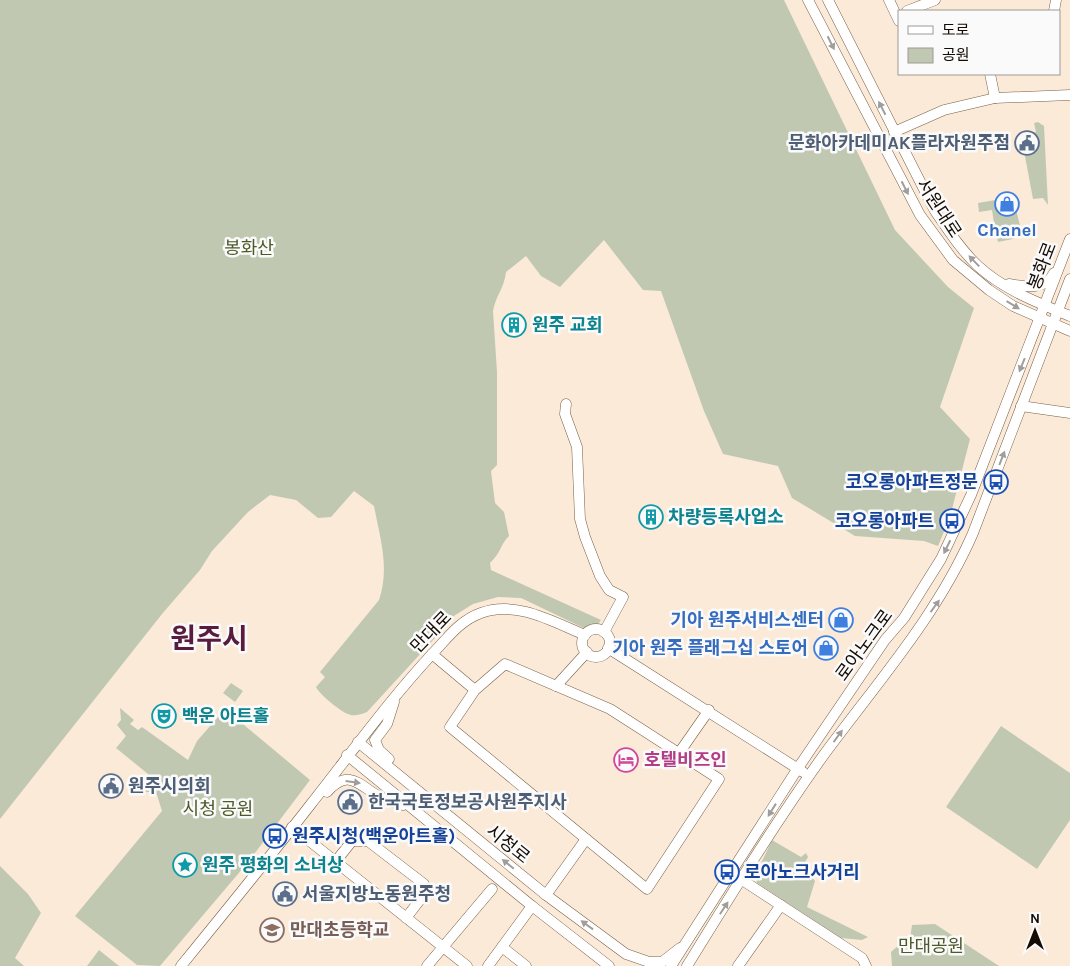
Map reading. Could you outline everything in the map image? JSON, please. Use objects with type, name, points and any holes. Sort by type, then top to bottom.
[{"type":"street","name":"서원대로","points":[[808,0],[920,216],[953,260],[1005,300],[1052,324]]},
{"type":"street","name":"서원대로","points":[[828,0],[934,211],[956,242],[978,266],[1001,283],[1057,311]]},
{"type":"street","points":[[889,0],[898,17]]},
{"type":"street","points":[[910,10],[935,0]]},
{"type":"street","points":[[990,75],[995,98]]},
{"type":"street","points":[[894,132],[944,110],[995,98],[1070,95]]},
{"type":"street","name":"봉화로","points":[[1039,319],[1070,239]]},
{"type":"street","points":[[1001,283],[1030,287],[1046,283],[1052,278],[1062,259]]},
{"type":"street","name":"봉화로","points":[[1052,324],[1070,279]]},
{"type":"street","points":[[1057,311],[1070,316]]},
{"type":"street","name":"로아노크로","points":[[671,966],[798,768],[885,640],[924,587],[941,559],[971,495],[1039,319]]},
{"type":"street","name":"로아노크로","points":[[687,966],[810,776],[940,599],[957,569],[986,499],[1052,324]]},
{"type":"street","points":[[1052,324],[1070,331]]},
{"type":"street","points":[[566,404],[565,414],[577,447],[580,520],[585,537],[600,576],[609,590],[623,597],[604,632]]},
{"type":"street","points":[[1021,406],[1070,412]]},
{"type":"street","points":[[971,495],[986,499]]},
{"type":"street","name":"만대로","points":[[347,755],[395,696],[466,619],[498,608],[511,608],[538,615],[585,636]]},
{"type":"street","points":[[594,629],[604,632],[609,637],[608,648],[605,653],[597,656],[587,652],[582,642],[585,636],[594,629]]},
{"type":"street","points":[[608,648],[709,710],[810,776]]},
{"type":"street","points":[[556,686],[587,652]]},
{"type":"street","points":[[432,654],[475,690]]},
{"type":"street","points":[[506,664],[556,686],[610,710],[719,779],[647,889],[450,727],[475,690],[506,664]]},
{"type":"street","points":[[395,696],[387,724],[377,736],[376,744],[417,790]]},
{"type":"street","points":[[679,753],[709,710]]},
{"type":"street","name":"시청로","points":[[358,742],[546,895],[626,954]]},
{"type":"street","points":[[181,966],[312,803],[347,755]]},
{"type":"street","name":"시청로","points":[[347,755],[532,906],[609,966]]},
{"type":"street","points":[[312,803],[335,784],[349,780],[358,781],[383,799],[409,806]]},
{"type":"street","points":[[292,827],[467,966]]},
{"type":"street","points":[[546,895],[586,839]]},
{"type":"street","points":[[336,861],[352,841],[368,841],[424,884],[426,892],[406,918]]},
{"type":"street","points":[[742,880],[862,958],[866,966]]},
{"type":"street","points":[[427,966],[492,889]]},
{"type":"street","points":[[738,966],[781,905]]},
{"type":"street","points":[[488,966],[532,906]]},
{"type":"street","points":[[626,954],[649,962],[662,962],[688,942]]},
{"type":"street","points":[[502,947],[526,966]]},
{"type":"street","points":[[692,966],[698,949]]},
{"type":"street","points":[[626,954],[641,966]]},
{"type":"green space","name":"봉화산","points":[[0,0],[784,0],[895,230],[948,287],[974,308],[940,407],[970,439],[950,517],[938,546],[924,541],[855,536],[792,498],[778,466],[723,454],[704,411],[661,291],[643,290],[604,240],[560,287],[541,276],[526,256],[506,272],[504,283],[493,311],[497,372],[497,465],[491,471],[495,503],[504,512],[509,536],[490,563],[491,570],[601,620],[595,629],[590,631],[521,598],[498,597],[473,604],[449,619],[434,639],[367,712],[355,715],[347,714],[332,703],[316,687],[325,677],[320,672],[379,600],[384,576],[384,565],[374,506],[354,491],[331,517],[318,518],[296,500],[270,495],[248,512],[212,551],[200,570],[162,614],[0,819]]},
{"type":"green space","points":[[1038,122],[1044,126],[1048,205],[1043,198],[1033,199],[1021,135],[1036,132],[1034,123]]},
{"type":"green space","points":[[1013,197],[1022,234],[1013,239],[998,242],[996,233],[989,234],[988,231],[995,229],[992,210],[979,212],[978,203]]},
{"type":"green space","points":[[231,683],[243,691],[235,702],[223,693]]},
{"type":"green space","name":"시청 공원","points":[[120,708],[134,720],[130,724],[138,730],[142,727],[188,760],[197,741],[225,709],[310,780],[249,861],[160,966],[137,965],[75,916],[162,811],[157,795],[151,792],[142,792],[141,789],[148,780],[148,774],[116,748],[126,736],[117,725],[121,720]]},
{"type":"green space","points":[[1001,726],[1070,773],[1070,820],[1037,869],[946,807]]},
{"type":"green space","points":[[772,840],[801,857],[806,853],[808,857],[803,866],[815,881],[807,907],[868,937],[862,940],[841,938],[757,883],[756,874]]},
{"type":"green space","points":[[0,866],[28,894],[41,913],[15,958],[24,966],[0,966]]},
{"type":"green space","name":"만대공원","points":[[935,924],[999,966],[892,966],[891,952],[900,944],[909,946],[912,925]]},
{"type":"green space","points":[[99,950],[119,966],[87,966]]},
{"type":"place","name":"문화아카데미AK플라자원주점","points":[[1027,143]]},
{"type":"place","name":"Chanel","points":[[1007,204]]},
{"type":"place","name":"원주 교회","points":[[514,325]]},
{"type":"place","name":"코오롱아파트정문","points":[[996,482]]},
{"type":"place","name":"차량등록사업소","points":[[651,517]]},
{"type":"place","name":"코오롱아파트","points":[[952,521]]},
{"type":"place","name":"기아 원주서비스센터","points":[[841,620]]},
{"type":"place","name":"기아 원주 플래그십 스토어","points":[[826,648]]},
{"type":"place","name":"백운 아트홀","points":[[164,716]]},
{"type":"place","name":"호텔비즈인","points":[[626,760]]},
{"type":"place","name":"원주시의회","points":[[111,786]]},
{"type":"place","name":"한국국토정보공사원주지사","points":[[350,802]]},
{"type":"place","name":"원주시청(백운아트홀)","points":[[275,836]]},
{"type":"place","name":"원주 평화의 소녀상","points":[[185,865]]},
{"type":"place","name":"로아노크사거리","points":[[727,872]]},
{"type":"place","name":"서울지방노동원주청","points":[[285,894]]},
{"type":"place","name":"만대초등학교","points":[[272,930]]},
{"type":"district","name":"원주시","points":[[209,638]]}]
